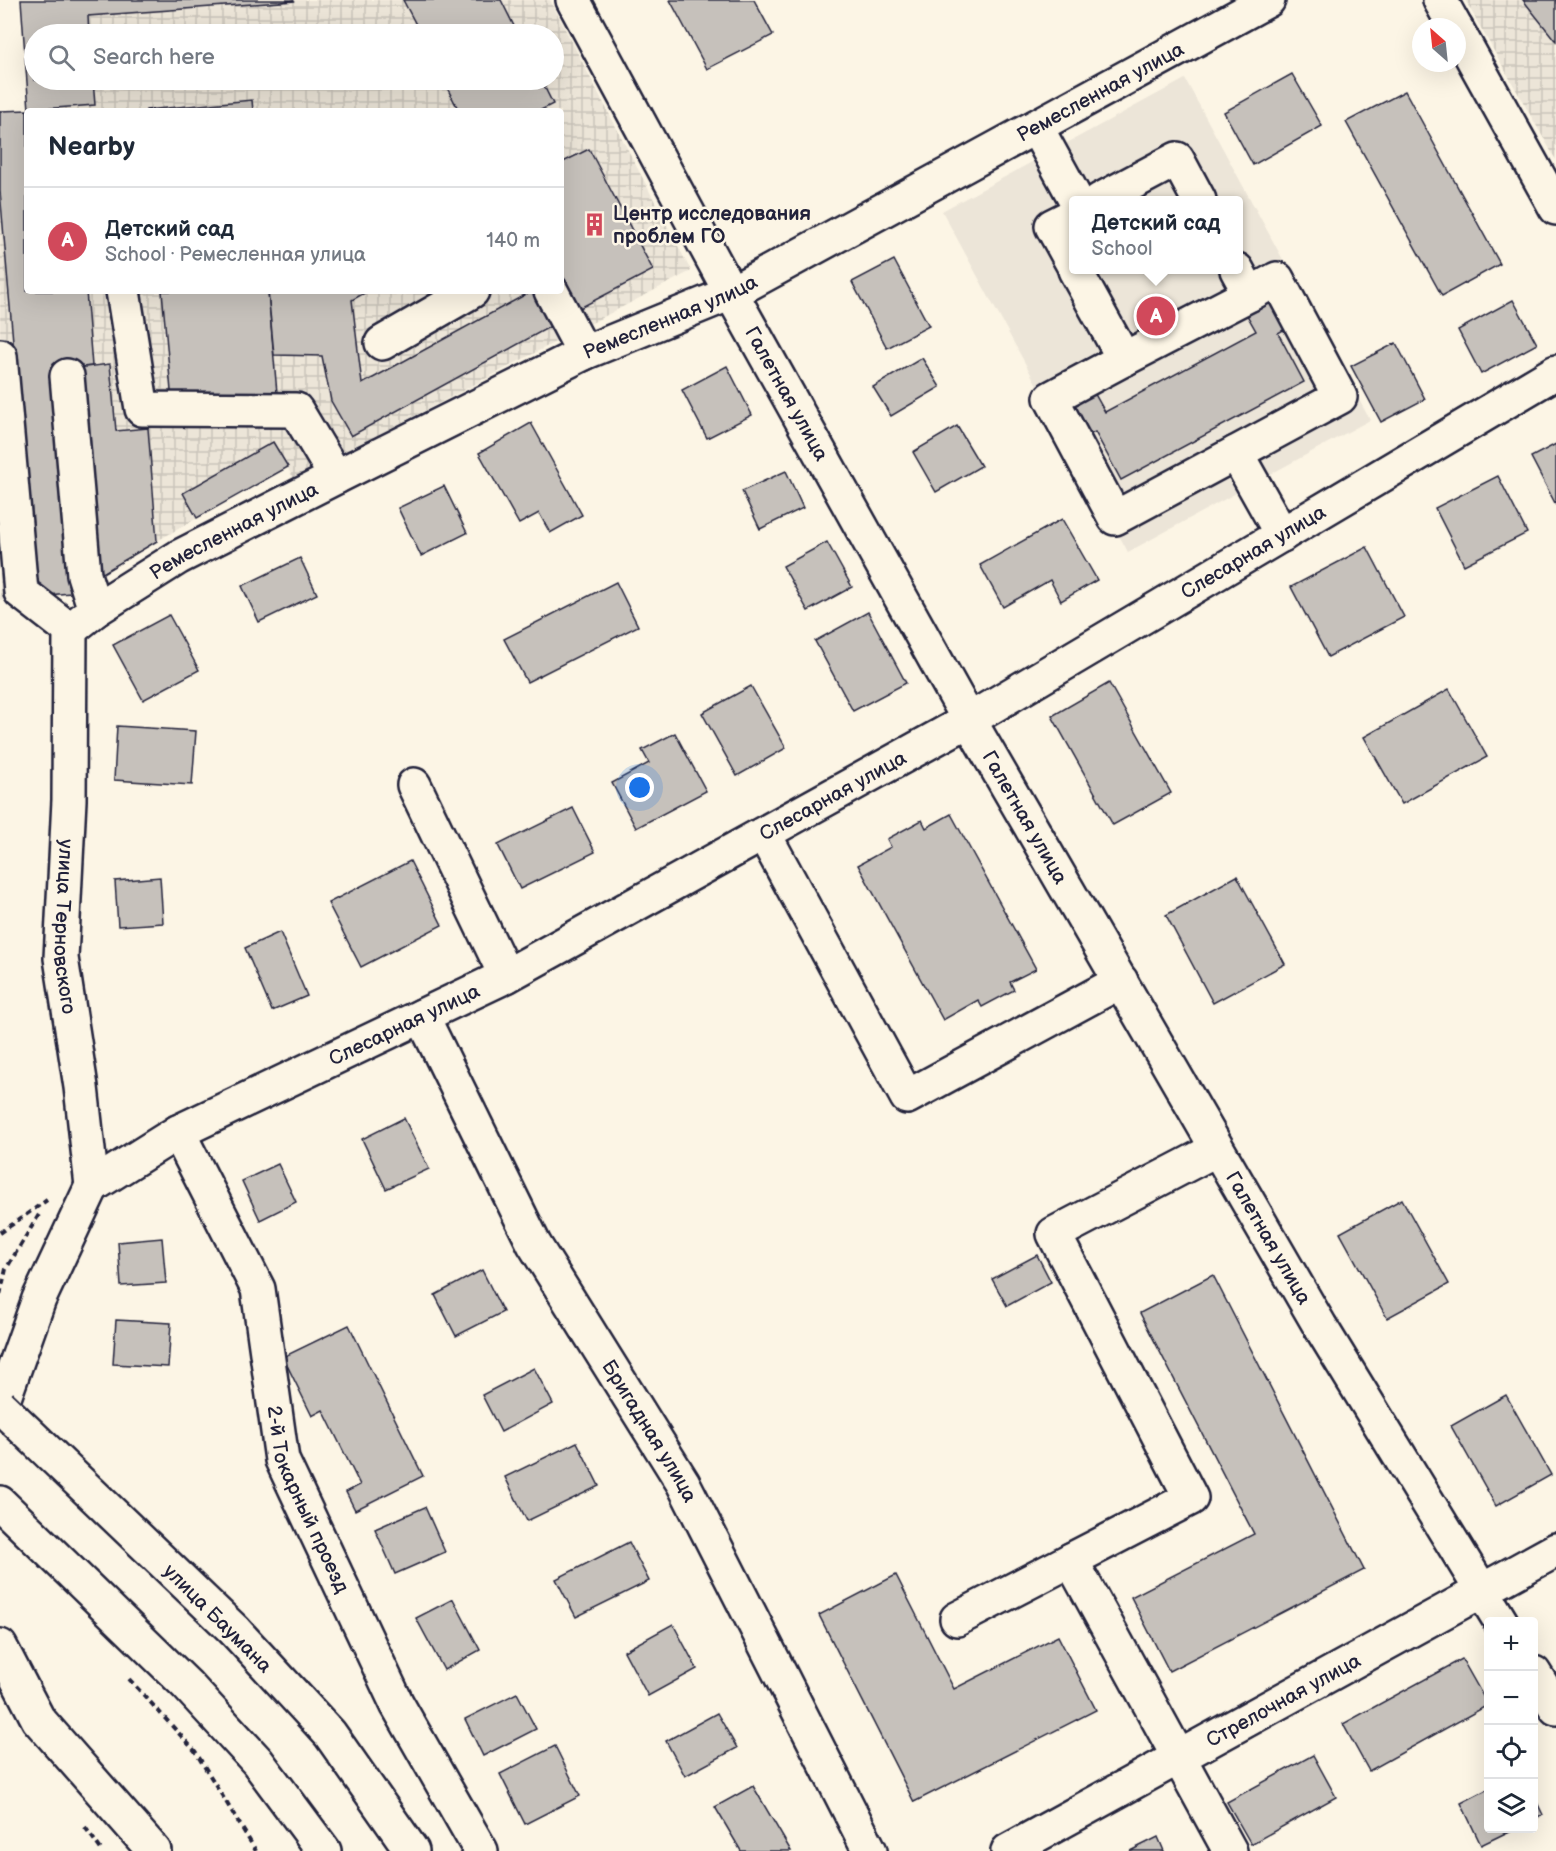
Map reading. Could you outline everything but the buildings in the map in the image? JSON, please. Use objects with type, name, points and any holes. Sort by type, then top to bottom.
[{"type":"street","name":"Галетная улица","points":[[573,0],[731,293],[969,720],[1320,1326],[1498,1617]]},
{"type":"street","name":"Ремесленная улица","points":[[82,620],[179,557],[585,353],[731,293],[1268,0]]},
{"type":"street","points":[[1448,12],[1556,208]]},
{"type":"street","points":[[1036,127],[1073,196]]},
{"type":"street","points":[[1109,196],[1177,159],[1196,196]]},
{"type":"street","points":[[1069,218],[1052,226],[1069,258]]},
{"type":"street","points":[[1077,274],[1124,359]]},
{"type":"street","points":[[1276,279],[1340,397],[1115,518],[1051,398],[1124,359],[1243,282],[1276,279]]},
{"type":"street","points":[[123,294],[142,409],[296,410],[336,477]]},
{"type":"street","points":[[382,343],[467,294]]},
{"type":"street","points":[[553,294],[585,353]]},
{"type":"street","points":[[0,356],[21,592],[82,620]]},
{"type":"street","name":"Слесарная улица","points":[[92,1186],[178,1132],[506,976],[764,834],[969,720],[1556,372]]},
{"type":"street","name":"улица Терновского","points":[[67,376],[84,575],[61,958],[81,1086],[92,1186]]},
{"type":"street","points":[[1236,453],[1282,535]]},
{"type":"street","points":[[414,785],[506,976]]},
{"type":"street","points":[[764,834],[907,1097],[1121,981]]},
{"type":"street","name":"Бригадная улица","points":[[422,1016],[534,1244],[683,1483],[870,1851]]},
{"type":"street","name":"2-й Токарный проезд","points":[[178,1132],[258,1289],[282,1460],[397,1704],[481,1851]]},
{"type":"street","points":[[957,1619],[1191,1498],[1054,1234],[1217,1149]]},
{"type":"street","points":[[0,1408],[39,1299],[92,1186]]},
{"type":"street","name":"улица Баумана","points":[[0,1408],[234,1630],[330,1734],[412,1851]]},
{"type":"street","points":[[0,1503],[187,1685],[257,1761],[324,1851]]},
{"type":"street","name":"Стрелочная улица","points":[[1008,1851],[1556,1550]]},
{"type":"street","points":[[1071,1560],[1230,1851]]},
{"type":"street","points":[[0,1646],[38,1719],[154,1851]]},
{"type":"street","points":[[1538,1681],[1556,1708]]},
{"type":"path","points":[[0,1233],[48,1200]]},
{"type":"path","points":[[125,1674],[195,1751],[256,1851]]},
{"type":"path","points":[[83,1824],[102,1851]]},
{"type":"shaded area","points":[[21,0],[550,0],[562,24],[24,24],[24,41]]},
{"type":"shaded area","points":[[1465,0],[1556,0],[1556,160]]},
{"type":"shaded area","points":[[564,27],[691,271],[294,479],[287,467],[71,593],[0,600],[0,111],[24,109],[24,294],[564,294],[564,108],[29,108],[28,90],[564,90]]},
{"type":"shaded area","points":[[1185,79],[1370,420],[1128,552],[942,211]]},
{"type":"place","name":"Центр исследования проблем ГО","points":[[595,224]]},
{"type":"place","name":"Детский сад","points":[[1156,316]]}]
